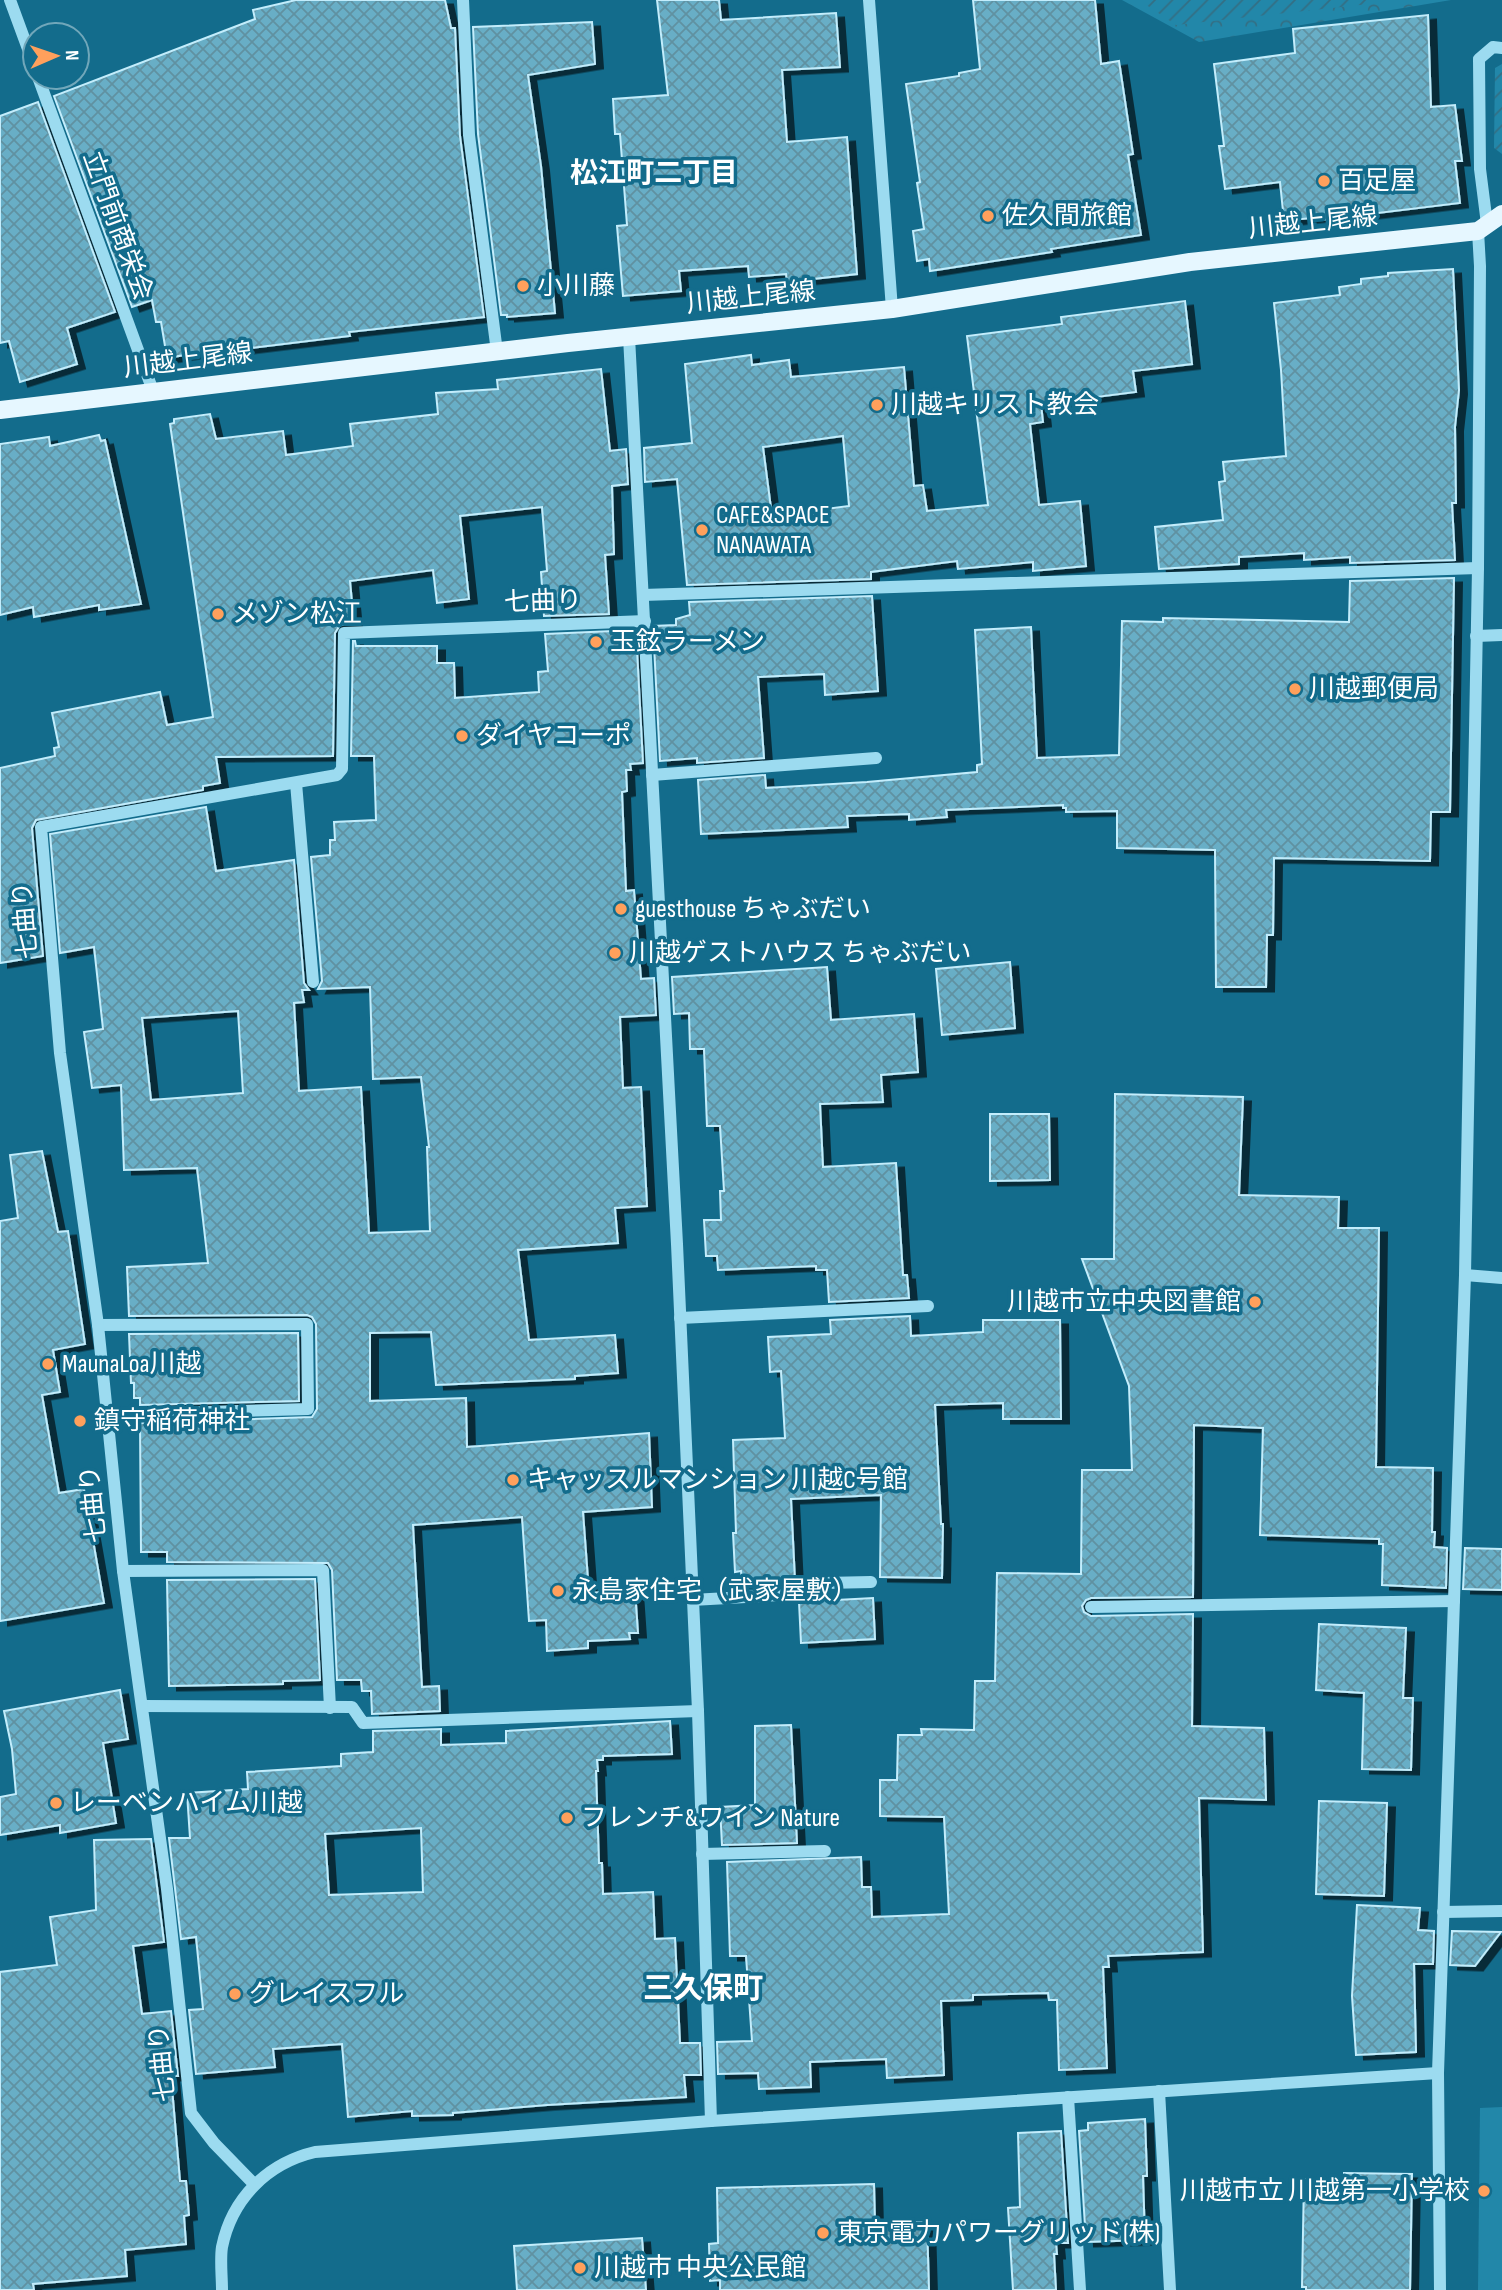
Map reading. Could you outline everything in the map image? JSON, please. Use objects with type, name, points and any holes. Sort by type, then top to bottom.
[{"type":"main road","name":"川越上尾線","points":[[0,410],[892,309],[1190,262],[1489,224]]},
{"type":"street","points":[[10,0],[21,30]]},
{"type":"street","points":[[463,0],[468,135],[497,352]]},
{"type":"street","points":[[870,0],[892,309]]},
{"type":"street","points":[[1440,2290],[1437,2073],[1465,1275],[1478,568],[1480,266],[1489,224],[1480,169],[1479,59],[1493,47],[1502,48]]},
{"type":"street","name":"立門前商栄会","points":[[43,91],[153,391]]},
{"type":"street","points":[[629,337],[680,1318],[698,1711],[711,2121]]},
{"type":"street","points":[[643,595],[1478,568]]},
{"type":"street","name":"七曲り","points":[[254,2184],[214,2143],[191,2113],[167,1889],[123,1571],[98,1325],[60,1054],[41,827],[337,775],[342,769],[344,634],[645,621]]},
{"type":"street","points":[[1476,636],[1502,635]]},
{"type":"street","points":[[652,775],[876,758]]},
{"type":"street","points":[[296,783],[313,982]]},
{"type":"street","points":[[1465,1275],[1502,1278]]},
{"type":"street","points":[[680,1318],[928,1306]]},
{"type":"street","points":[[98,1325],[307,1324],[308,1409],[108,1415]]},
{"type":"street","points":[[123,1571],[323,1570],[330,1708]]},
{"type":"street","points":[[692,1600],[780,1595],[825,1583],[872,1582]]},
{"type":"street","points":[[1091,1607],[1454,1601]]},
{"type":"street","points":[[142,1706],[352,1707],[363,1723],[698,1711]]},
{"type":"street","points":[[702,1854],[825,1851]]},
{"type":"street","points":[[1444,1912],[1502,1912]]},
{"type":"street","points":[[222,2290],[222,2248],[233,2215],[254,2184],[275,2167],[298,2156],[315,2152],[711,2121],[1437,2073]]},
{"type":"street","points":[[1159,2091],[1170,2290]]},
{"type":"street","points":[[1068,2097],[1080,2290]]},
{"type":"green space","points":[[1122,0],[1451,0],[1199,42]]},
{"type":"green space","points":[[1139,0],[1369,0],[1369,4],[1176,25]]},
{"type":"green space","points":[[1502,64],[1502,154],[1494,148],[1495,68]]},
{"type":"green space","points":[[1502,2107],[1502,2290],[1478,2290],[1480,2108]]},
{"type":"building","points":[[296,0],[445,0],[451,28],[455,28],[460,136],[484,317],[349,332],[350,336],[226,351],[226,348],[167,358],[161,322],[156,322],[152,300],[132,307],[54,96],[67,91],[91,91],[91,82],[255,19],[253,10]]},
{"type":"building","points":[[657,0],[719,0],[721,20],[836,13],[840,67],[782,70],[787,142],[847,137],[857,274],[787,282],[786,274],[749,277],[748,266],[679,271],[681,291],[623,296],[617,226],[627,225],[620,134],[615,134],[613,99],[668,95]]},
{"type":"building","points":[[973,0],[1095,0],[1101,64],[1119,61],[1133,154],[1128,155],[1141,235],[930,271],[929,259],[917,261],[913,231],[924,229],[906,84],[959,76],[959,73],[980,69]]},
{"type":"building","points":[[1428,15],[1431,107],[1455,105],[1462,161],[1455,161],[1460,203],[1321,220],[1320,217],[1284,221],[1280,182],[1225,189],[1219,146],[1224,146],[1214,64],[1295,53],[1293,29]]},
{"type":"building","points":[[592,22],[595,64],[528,75],[541,166],[555,313],[507,317],[501,315],[478,134],[473,27]]},
{"type":"building","points":[[38,102],[115,312],[67,328],[77,364],[20,382],[9,341],[0,343],[0,116]]},
{"type":"building","points":[[1453,269],[1459,390],[1455,427],[1456,503],[1452,503],[1455,560],[1350,563],[1350,557],[1304,560],[1304,553],[1239,557],[1239,564],[1159,569],[1155,527],[1223,520],[1219,482],[1225,481],[1223,462],[1286,456],[1274,303],[1340,295],[1339,287],[1361,284],[1361,279],[1388,276],[1388,273]]},
{"type":"building","points":[[1185,301],[1192,364],[1133,371],[1136,392],[1041,404],[1043,422],[1030,424],[1039,505],[1080,501],[1086,566],[1033,571],[1033,562],[958,569],[957,561],[871,572],[871,579],[687,585],[677,479],[645,482],[644,448],[692,443],[685,364],[751,355],[752,365],[789,360],[791,377],[904,367],[914,486],[923,485],[927,511],[988,505],[967,336],[1062,324],[1061,317]],"holes":[[[843,436],[849,506],[772,516],[763,447]]]},
{"type":"building","points":[[601,369],[610,451],[626,449],[628,484],[612,486],[614,554],[605,555],[609,614],[544,616],[541,572],[547,571],[542,507],[460,516],[469,599],[437,603],[433,570],[350,581],[354,624],[340,625],[335,633],[333,756],[216,757],[220,783],[203,786],[203,790],[36,820],[32,828],[43,956],[0,963],[0,768],[55,756],[54,748],[59,747],[52,713],[160,692],[167,725],[213,717],[170,424],[174,423],[174,419],[210,414],[216,439],[283,431],[286,455],[353,446],[350,424],[438,414],[436,393],[498,389],[497,380]]},
{"type":"building","points":[[99,435],[101,441],[105,440],[141,604],[99,610],[99,605],[34,617],[33,607],[0,615],[0,444],[49,437],[50,446]]},
{"type":"building","points":[[1454,578],[1450,812],[1431,812],[1430,861],[1274,858],[1273,935],[1267,935],[1266,987],[1216,987],[1215,850],[1117,848],[1117,811],[1066,812],[1063,805],[946,810],[947,817],[909,820],[909,814],[847,816],[848,827],[701,834],[698,780],[765,775],[766,788],[977,772],[977,765],[982,764],[975,630],[1031,627],[1037,758],[1119,755],[1122,621],[1163,622],[1163,618],[1349,622],[1350,581]]},
{"type":"building","points":[[872,596],[878,691],[825,695],[824,674],[758,677],[764,758],[697,763],[697,758],[660,761],[653,626],[676,625],[676,619],[690,615],[689,602]]},
{"type":"building","points":[[636,630],[643,763],[630,764],[631,770],[626,770],[627,791],[622,792],[626,891],[634,890],[641,979],[654,978],[656,1015],[620,1017],[623,1088],[641,1087],[647,1206],[615,1208],[618,1243],[518,1250],[529,1340],[615,1335],[618,1373],[575,1376],[575,1379],[436,1385],[431,1332],[370,1333],[370,1401],[466,1398],[467,1447],[649,1433],[652,1507],[583,1512],[589,1593],[635,1590],[638,1633],[629,1633],[630,1639],[588,1641],[588,1648],[547,1651],[546,1620],[529,1621],[522,1517],[413,1525],[422,1687],[439,1686],[440,1711],[372,1714],[371,1691],[362,1691],[361,1680],[337,1680],[332,1570],[328,1563],[167,1562],[167,1552],[141,1552],[140,1423],[312,1417],[317,1409],[316,1324],[312,1317],[307,1315],[129,1316],[127,1267],[208,1263],[197,1168],[124,1170],[121,1085],[92,1088],[84,1032],[103,1029],[94,947],[60,953],[50,834],[206,807],[216,871],[294,860],[304,983],[309,990],[302,990],[304,1002],[294,1003],[299,1091],[361,1087],[369,1233],[430,1231],[429,1147],[421,1077],[373,1079],[370,987],[318,989],[322,981],[311,857],[330,855],[330,840],[335,840],[334,822],[376,820],[374,756],[351,756],[353,641],[356,646],[437,646],[437,663],[454,663],[455,698],[539,692],[538,672],[548,671],[545,634]],"holes":[[[238,1011],[243,1093],[151,1100],[142,1018]]]},
{"type":"building","points":[[1010,962],[1015,1028],[942,1035],[936,969]]},
{"type":"building","points":[[827,967],[831,1020],[914,1014],[918,1072],[881,1075],[883,1102],[820,1104],[823,1167],[896,1163],[903,1275],[907,1275],[909,1298],[829,1302],[827,1270],[816,1270],[816,1266],[718,1270],[717,1256],[706,1256],[704,1220],[721,1220],[720,1191],[724,1191],[720,1126],[707,1126],[704,1049],[690,1049],[689,1013],[674,1014],[672,977]]},
{"type":"building","points":[[1115,1094],[1243,1097],[1239,1195],[1339,1197],[1338,1228],[1379,1228],[1376,1467],[1433,1468],[1432,1532],[1435,1532],[1434,1547],[1447,1548],[1446,1588],[1382,1585],[1383,1544],[1379,1544],[1379,1539],[1260,1535],[1263,1428],[1194,1425],[1193,1597],[1091,1598],[1082,1606],[1084,1612],[1091,1616],[1193,1614],[1192,1726],[1264,1728],[1266,1800],[1199,1798],[1203,1952],[1108,1956],[1109,1967],[1103,1967],[1107,2068],[1059,2070],[1057,2000],[1049,2000],[1048,1993],[973,1995],[973,2000],[941,2001],[944,2075],[887,2078],[886,2059],[810,2062],[811,2087],[759,2089],[758,2073],[718,2074],[717,2042],[752,2041],[746,1956],[730,1956],[727,1862],[861,1857],[862,1887],[871,1887],[872,1917],[949,1914],[944,1817],[880,1816],[880,1780],[897,1780],[898,1735],[922,1735],[921,1729],[974,1730],[975,1681],[995,1681],[997,1573],[1081,1574],[1082,1470],[1132,1470],[1129,1386],[1082,1259],[1114,1259]]},
{"type":"building","points":[[990,1114],[1049,1114],[1050,1180],[990,1181]]},
{"type":"building","points":[[42,1151],[58,1232],[68,1231],[85,1344],[53,1350],[60,1392],[42,1395],[59,1493],[84,1489],[104,1603],[0,1621],[0,1221],[18,1218],[10,1155]]},
{"type":"building","points":[[910,1316],[911,1336],[983,1332],[983,1320],[1060,1320],[1061,1419],[1003,1419],[1003,1403],[935,1405],[943,1524],[942,1578],[880,1577],[881,1495],[791,1499],[795,1581],[742,1583],[741,1571],[735,1572],[733,1440],[785,1438],[781,1371],[770,1372],[768,1337],[831,1334],[830,1320]]},
{"type":"building","points":[[298,1333],[299,1401],[140,1405],[140,1398],[134,1398],[129,1334]]},
{"type":"building","points":[[1465,1548],[1502,1549],[1502,1590],[1463,1589]]},
{"type":"building","points":[[315,1579],[320,1680],[283,1681],[283,1684],[169,1686],[167,1580]]},
{"type":"building","points":[[873,1598],[875,1639],[801,1643],[799,1602]]},
{"type":"building","points":[[1319,1624],[1406,1628],[1403,1698],[1413,1698],[1411,1770],[1362,1769],[1364,1693],[1316,1690]]},
{"type":"building","points":[[120,1690],[128,1739],[103,1743],[116,1823],[60,1833],[60,1825],[0,1835],[0,1797],[16,1794],[12,1749],[4,1711]]},
{"type":"building","points":[[670,1721],[672,1754],[603,1756],[603,1760],[597,1760],[599,1863],[602,1863],[603,1894],[653,1892],[655,1939],[675,1938],[680,2043],[700,2043],[701,2075],[684,2075],[686,2097],[547,2105],[453,2115],[412,2116],[412,2111],[348,2117],[342,2044],[273,2049],[275,2067],[196,2074],[189,2010],[203,2009],[196,1937],[181,1939],[169,1838],[190,1838],[187,1793],[248,1789],[247,1772],[341,1766],[341,1754],[373,1752],[373,1731],[441,1729],[441,1745],[506,1743],[506,1731]],"holes":[[[421,1828],[423,1892],[329,1895],[325,1834]]]},
{"type":"building","points":[[791,1725],[797,1843],[722,1845],[720,1807],[755,1805],[755,1726]]},
{"type":"building","points":[[1319,1801],[1387,1803],[1384,1896],[1316,1894]]},
{"type":"building","points":[[151,1839],[164,1942],[133,1946],[142,2014],[171,2011],[178,2076],[171,2076],[180,2181],[186,2181],[189,2215],[184,2216],[186,2244],[125,2250],[127,2276],[33,2284],[34,2290],[0,2290],[0,1972],[57,1965],[50,1917],[96,1910],[94,1840]]},
{"type":"building","points":[[1357,1905],[1420,1908],[1418,1930],[1434,1931],[1433,1964],[1414,1964],[1416,2052],[1356,2055],[1352,1996]]},
{"type":"building","points":[[1452,1931],[1501,1932],[1475,1966],[1450,1965]]},
{"type":"building","points":[[1145,2119],[1145,2240],[1086,2242],[1079,2131],[1088,2130],[1088,2123]]},
{"type":"building","points":[[1061,2131],[1068,2243],[1056,2243],[1056,2290],[1013,2290],[1008,2208],[1020,2207],[1018,2133]]},
{"type":"building","points":[[1344,2173],[1412,2174],[1410,2290],[1306,2290],[1306,2287],[1302,2287],[1304,2179],[1344,2180]]},
{"type":"building","name":"東京電力パワーグリッド(株)","points":[[874,2184],[875,2223],[927,2222],[929,2290],[720,2290],[720,2280],[710,2281],[709,2244],[718,2243],[717,2188]]},
{"type":"building","name":"川越市 中央公民館","points":[[642,2238],[646,2290],[517,2290],[514,2246]]},
{"type":"place","name":"百足屋","points":[[1324,181]]},
{"type":"place","name":"佐久間旅館","points":[[988,216]]},
{"type":"place","name":"小川藤","points":[[523,286]]},
{"type":"place","name":"川越キリスト教会","points":[[877,405]]},
{"type":"place","name":"CAFE&SPACE NANAWATA","points":[[702,530]]},
{"type":"place","name":"メゾン松江","points":[[218,614]]},
{"type":"place","name":"玉鉉ラーメン","points":[[596,642]]},
{"type":"place","name":"川越郵便局","points":[[1295,689]]},
{"type":"place","name":"ダイヤコーポ","points":[[462,736]]},
{"type":"place","name":"guesthouse ちゃぶだい","points":[[621,909]]},
{"type":"place","name":"川越ゲストハウス ちゃぶだい","points":[[615,953]]},
{"type":"place","name":"川越市立中央図書館","points":[[1255,1302]]},
{"type":"place","name":"MaunaLoa川越","points":[[48,1364]]},
{"type":"place","name":"鎮守稲荷神社","points":[[80,1421]]},
{"type":"place","name":"キャッスルマンション 川越C号館","points":[[513,1480]]},
{"type":"place","name":"永島家住宅（武家屋敷）","points":[[558,1591]]},
{"type":"place","name":"レーベンハイム川越","points":[[56,1803]]},
{"type":"place","name":"フレンチ&ワイン Nature","points":[[567,1818]]},
{"type":"place","name":"グレイスフル","points":[[235,1994]]},
{"type":"place","name":"川越市立 川越第一小学校","points":[[1484,2191]]},
{"type":"place","name":"東京電力パワーグリッド(株)","points":[[823,2233]]},
{"type":"place","name":"川越市 中央公民館","points":[[580,2268]]},
{"type":"district","name":"松江町二丁目","points":[[654,173]]},
{"type":"district","name":"三久保町","points":[[703,1989]]}]
